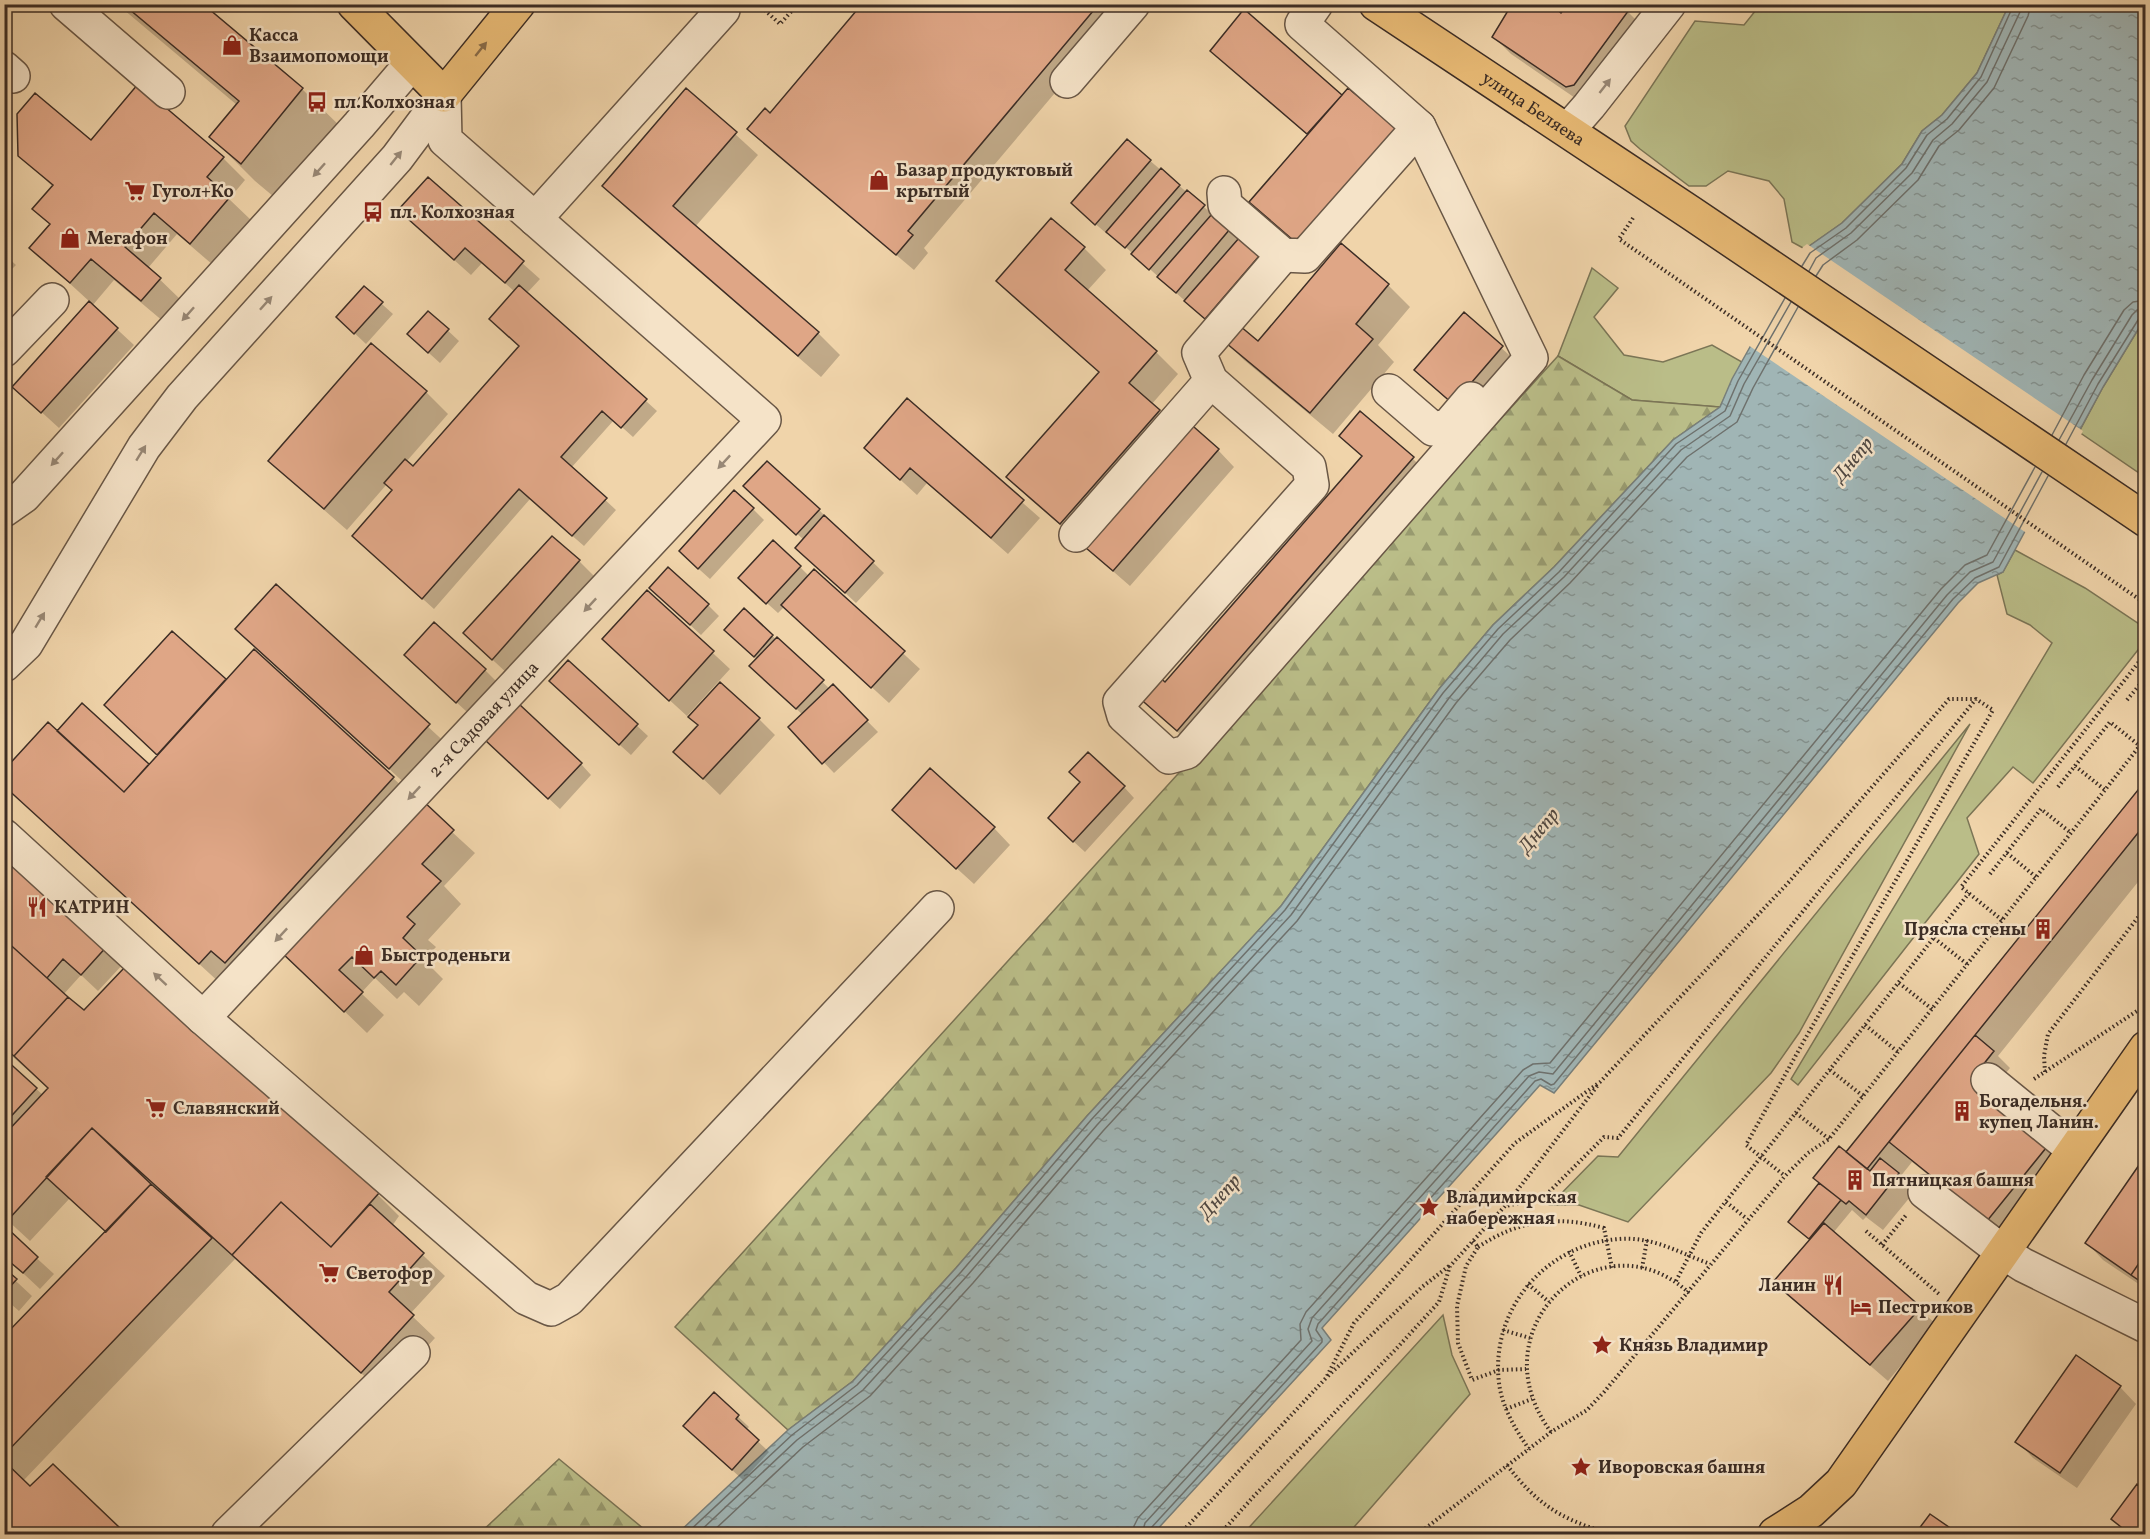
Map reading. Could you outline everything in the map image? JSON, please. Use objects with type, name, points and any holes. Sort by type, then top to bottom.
[{"type":"main road","points":[[354,4],[444,95],[518,4]]},
{"type":"main road","name":"улица Беляева","points":[[1376,4],[1568,130],[2145,520]]},
{"type":"main road","points":[[1775,1534],[1811,1511],[1841,1483],[2144,1052]]},
{"type":"street","points":[[66,4],[168,92]]},
{"type":"street","points":[[1067,81],[1133,4]]},
{"type":"street","points":[[1283,255],[1199,353],[1211,381],[1309,467],[1312,485],[1120,702],[1124,716],[1169,757],[1187,752],[1531,358],[1419,127],[1302,24],[1316,4]]},
{"type":"street","points":[[1568,130],[1590,106],[1669,4]]},
{"type":"street","points":[[444,95],[444,140],[535,219],[723,10]]},
{"type":"street","points":[[4,510],[24,496],[359,125],[412,63]]},
{"type":"street","points":[[4,665],[26,644],[144,447],[182,397],[397,158],[444,95]]},
{"type":"street","points":[[1224,193],[1225,205],[1283,255],[1305,256],[1419,127]]},
{"type":"street","name":"2-я Садовая улица","points":[[203,1018],[764,420],[535,219]]},
{"type":"street","points":[[4,350],[52,300]]},
{"type":"street","points":[[1389,390],[1433,429],[1448,426],[1521,340]]},
{"type":"street","points":[[1076,535],[1211,381]]},
{"type":"street","points":[[4,836],[203,1018],[526,1298],[551,1309],[569,1299],[937,908]]},
{"type":"street","points":[[1998,1088],[2074,1150]]},
{"type":"street","points":[[1925,1192],[2023,1265],[2145,1326]]},
{"type":"street","points":[[228,1534],[412,1353]]},
{"type":"street","points":[[1807,1534],[1841,1483]]},
{"type":"path","points":[[758,4],[780,24],[798,4]]},
{"type":"path","points":[[1633,218],[1619,239],[2145,604]]},
{"type":"path","points":[[2002,920],[1961,887],[2145,653]]},
{"type":"path","points":[[2127,700],[2145,678]]},
{"type":"path","points":[[1180,1534],[1326,1378],[1422,1287],[1450,1266],[1505,1206],[1600,1082],[1788,883],[1949,699],[1976,699],[1993,710],[1804,1039],[1746,1146],[1785,1176]]},
{"type":"path","points":[[1505,1206],[1542,1199],[1604,1137],[1618,1138],[1976,699]]},
{"type":"path","points":[[2058,787],[2110,722],[2140,746]]},
{"type":"path","points":[[1418,1534],[1551,1432],[1587,1410],[1689,1293],[1710,1264],[1785,1176],[1808,1153],[1829,1139],[2145,738]]},
{"type":"path","points":[[2075,766],[2105,790]]},
{"type":"path","points":[[1990,874],[2041,809],[2071,833]]},
{"type":"path","points":[[2007,853],[2036,877]]},
{"type":"path","points":[[1676,1281],[1701,1233],[1969,893]]},
{"type":"path","points":[[2045,1072],[2044,1056],[2048,1034],[2145,907]]},
{"type":"path","points":[[1934,938],[1967,964]]},
{"type":"path","points":[[1899,983],[1932,1009]]},
{"type":"path","points":[[1998,1088],[2045,1072],[2145,1005]]},
{"type":"path","points":[[1865,1025],[1898,1052]]},
{"type":"path","points":[[1830,1070],[1863,1096]]},
{"type":"path","points":[[1326,1378],[1354,1323],[1515,1143],[1600,1082]]},
{"type":"path","points":[[1796,1113],[1829,1139]]},
{"type":"path","points":[[1882,1245],[1925,1192]]},
{"type":"path","points":[[1726,1202],[1748,1219]]},
{"type":"path","points":[[1526,1369],[1499,1370],[1472,1380],[1458,1343],[1457,1306],[1466,1266],[1478,1247],[1499,1233],[1554,1220],[1581,1222],[1604,1227],[1612,1268]]},
{"type":"path","points":[[1866,1231],[1944,1298]]},
{"type":"path","points":[[1529,1449],[1506,1409],[1499,1383],[1498,1357],[1503,1330],[1513,1306],[1528,1284],[1547,1266],[1569,1251],[1620,1238],[1647,1240],[1710,1264]]},
{"type":"path","points":[[1642,1268],[1647,1240]]},
{"type":"path","points":[[1473,1241],[1478,1247]]},
{"type":"path","points":[[1569,1251],[1581,1276]]},
{"type":"path","points":[[1220,1534],[1439,1302],[1450,1266]]},
{"type":"path","points":[[1551,1432],[1532,1399],[1526,1369],[1530,1338],[1549,1302],[1564,1287],[1581,1276],[1612,1268],[1642,1268],[1662,1273],[1676,1281],[1689,1293]]},
{"type":"path","points":[[1528,1284],[1549,1302]]},
{"type":"path","points":[[1503,1330],[1530,1338]]},
{"type":"path","points":[[1506,1409],[1532,1399]]},
{"type":"path","points":[[1508,1465],[1523,1486],[1547,1507],[1576,1524],[1605,1532]]},
{"type":"green space","points":[[1760,5],[2009,5],[1977,73],[1942,115],[1922,131],[1902,164],[1842,223],[1805,249],[1792,242],[1784,199],[1769,181],[1728,171],[1706,186],[1689,186],[1631,141],[1625,126],[1695,21],[1744,25]]},
{"type":"green space","points":[[1592,268],[1618,288],[1594,317],[1624,355],[1663,362],[1712,345],[1742,362],[1720,407],[1632,400],[1558,356]]},
{"type":"green space","points":[[2145,318],[2145,477],[2079,432]]},
{"type":"green space","points":[[1558,356],[1632,400],[1720,407],[1673,440],[1554,567],[1493,625],[1439,689],[1281,906],[1087,1116],[956,1268],[853,1381],[788,1430],[675,1327]]},
{"type":"green space","points":[[2015,550],[2085,588],[2145,628],[2145,641],[2033,783],[2013,767],[1967,818],[1979,854],[1798,1085],[1791,1079],[2052,643],[2030,625],[2007,614],[1997,575],[2003,572]]},
{"type":"green space","points":[[1970,724],[1799,1033],[1771,1073],[1628,1222],[1579,1205],[1550,1205],[1598,1156],[1618,1157]]},
{"type":"green space","points":[[1443,1315],[1452,1355],[1470,1394],[1348,1534],[1243,1534]]},
{"type":"green space","points":[[559,1459],[650,1534],[479,1534]]},
{"type":"water","name":"Днепр","points":[[2009,5],[2145,5],[2145,318],[2103,387],[2003,572],[1978,583],[1958,603],[1554,1093],[1540,1085],[1322,1328],[1331,1340],[1153,1534],[677,1534],[788,1430],[853,1381],[956,1268],[1087,1116],[1281,906],[1439,689],[1493,625],[1554,567],[1673,440],[1720,407],[1732,379],[1805,249],[1842,223],[1902,164],[1922,131],[1942,115],[1977,73]]},
{"type":"pier","points":[[1807,244],[2083,431],[2028,534],[1748,345],[1803,247]]},
{"type":"building","points":[[123,4],[203,4],[303,88],[241,164],[209,137],[239,101]]},
{"type":"building","name":"Базар продуктовый крытый","points":[[862,4],[1099,4],[908,231],[913,235],[896,255],[747,129],[765,108],[770,113]]},
{"type":"building","points":[[1512,4],[1550,4],[1561,13],[1568,4],[1584,4],[1590,9],[1594,4],[1621,4],[1629,10],[1574,85],[1566,87],[1492,37]]},
{"type":"building","points":[[1244,9],[1342,95],[1307,134],[1210,51]]},
{"type":"building","name":"Гугол+Ко","points":[[138,84],[224,157],[207,177],[230,197],[190,244],[154,213],[125,247],[161,278],[141,301],[91,259],[70,283],[29,248],[50,224],[32,209],[53,185],[18,156],[17,114],[35,93],[91,140]]},
{"type":"building","points":[[686,88],[737,132],[673,206],[819,332],[798,356],[602,186]]},
{"type":"building","points":[[1348,88],[1399,131],[1300,246],[1249,202]]},
{"type":"building","points":[[1127,139],[1151,160],[1095,225],[1071,203]]},
{"type":"building","points":[[1161,168],[1180,185],[1125,248],[1106,232]]},
{"type":"building","points":[[428,177],[524,261],[505,283],[465,248],[454,260],[398,210]]},
{"type":"building","points":[[1187,190],[1205,205],[1149,270],[1131,254]]},
{"type":"building","points":[[1212,214],[1230,229],[1176,293],[1157,277]]},
{"type":"building","points":[[1051,218],[1085,247],[1065,270],[1157,351],[1129,383],[1160,410],[1060,524],[1006,477],[1099,372],[996,281]]},
{"type":"building","points":[[1239,238],[1260,255],[1205,319],[1184,301]]},
{"type":"building","points":[[1341,243],[1389,284],[1356,324],[1373,339],[1310,413],[1220,338],[1234,321],[1258,341]]},
{"type":"building","points":[[519,285],[647,399],[621,428],[602,411],[561,457],[607,498],[572,536],[519,489],[422,599],[352,536],[392,490],[384,483],[405,459],[413,466],[519,346],[489,319]]},
{"type":"building","points":[[364,286],[383,302],[354,334],[336,317]]},
{"type":"building","points":[[89,301],[118,328],[41,413],[12,387]]},
{"type":"building","points":[[428,311],[449,329],[428,353],[407,334]]},
{"type":"building","points":[[1464,312],[1503,346],[1453,404],[1414,370]]},
{"type":"building","points":[[371,343],[427,391],[324,509],[268,461]]},
{"type":"building","points":[[907,398],[1024,500],[991,538],[910,468],[900,480],[864,448]]},
{"type":"building","points":[[1360,411],[1414,457],[1177,731],[1137,696],[1156,674],[1165,682],[1362,456],[1339,436]]},
{"type":"building","points":[[1186,420],[1219,449],[1113,571],[1079,542]]},
{"type":"building","points":[[767,461],[820,509],[796,535],[743,486]]},
{"type":"building","points":[[734,490],[754,508],[698,569],[679,551]]},
{"type":"building","points":[[824,515],[874,561],[845,593],[795,548]]},
{"type":"building","points":[[552,536],[580,560],[492,660],[463,633]]},
{"type":"building","points":[[773,540],[801,566],[766,604],[738,578]]},
{"type":"building","points":[[668,567],[709,604],[690,625],[649,588]]},
{"type":"building","points":[[814,569],[905,651],[871,688],[781,605]]},
{"type":"building","points":[[276,584],[430,724],[389,769],[235,629]]},
{"type":"building","points":[[647,590],[714,651],[669,701],[602,639]]},
{"type":"building","points":[[744,608],[773,635],[754,657],[724,630]]},
{"type":"building","points":[[434,622],[486,669],[456,703],[404,655]]},
{"type":"building","points":[[172,631],[226,679],[157,755],[104,705]]},
{"type":"building","points":[[777,637],[824,680],[796,709],[749,666]]},
{"type":"building","points":[[254,649],[394,777],[225,963],[211,951],[199,964],[4,786],[4,770],[48,722],[124,792]]},
{"type":"building","points":[[568,660],[638,724],[619,745],[549,681]]},
{"type":"building","points":[[720,682],[760,718],[703,779],[673,752],[698,725],[688,717]]},
{"type":"building","points":[[833,684],[868,720],[822,764],[788,727]]},
{"type":"building","points":[[82,703],[149,764],[124,792],[57,731]]},
{"type":"building","points":[[519,704],[582,763],[548,799],[485,740]]},
{"type":"building","points":[[1088,752],[1125,786],[1073,842],[1048,818],[1080,782],[1069,772]]},
{"type":"building","points":[[930,768],[995,827],[956,869],[892,810]]},
{"type":"building","name":"Прясла стены","points":[[2146,780],[2146,823],[1867,1169],[1846,1152]]},
{"type":"building","points":[[421,799],[454,830],[422,864],[441,881],[407,917],[415,924],[403,938],[422,956],[396,985],[381,971],[374,978],[352,957],[339,970],[363,992],[344,1012],[279,950]]},
{"type":"building","name":"КАТРИН","points":[[18,860],[109,944],[81,975],[63,959],[47,978],[4,939],[4,875]]},
{"type":"building","points":[[4,939],[68,997],[14,1056],[4,1048]]},
{"type":"building","name":"Славянский","points":[[125,967],[379,1193],[331,1247],[281,1202],[232,1255],[92,1128],[8,1220],[4,1217],[4,1135],[48,1088],[14,1056],[68,997],[84,1010]]},
{"type":"building","name":"Богадельня. купец Ланин.","points":[[1975,1035],[1994,1051],[1971,1080],[2050,1143],[1987,1221],[1889,1142]]},
{"type":"building","points":[[4,1058],[37,1088],[4,1124]]},
{"type":"building","points":[[92,1128],[151,1184],[106,1232],[46,1177]]},
{"type":"building","name":"Пятницкая башня","points":[[1839,1146],[1870,1171],[1880,1158],[1899,1173],[1866,1215],[1849,1201],[1846,1204],[1813,1178]]},
{"type":"building","points":[[2146,1155],[2146,1253],[2131,1275],[2085,1243]]},
{"type":"building","points":[[1819,1183],[1841,1200],[1809,1239],[1788,1222]]},
{"type":"building","points":[[151,1184],[212,1238],[4,1455],[4,1336]]},
{"type":"building","name":"Светофор","points":[[281,1202],[331,1247],[370,1204],[424,1253],[389,1292],[414,1315],[361,1373],[232,1255]]},
{"type":"building","points":[[1824,1223],[1921,1307],[1870,1365],[1773,1282]]},
{"type":"building","points":[[7,1228],[38,1257],[23,1273],[4,1257],[4,1231]]},
{"type":"building","points":[[2146,1253],[2146,1285],[2131,1275]]},
{"type":"building","points":[[4,1268],[17,1279],[4,1293]]},
{"type":"building","points":[[2076,1355],[2121,1386],[2060,1473],[2015,1442]]},
{"type":"building","points":[[714,1392],[739,1415],[736,1419],[759,1440],[732,1470],[683,1426]]},
{"type":"building","points":[[4,1461],[30,1486],[53,1464],[120,1528],[113,1534],[4,1534]]},
{"type":"building","points":[[2137,1484],[2146,1491],[2146,1529],[2141,1534],[2115,1534],[2121,1527],[2111,1519]]},
{"type":"building","points":[[1930,1514],[1959,1534],[1915,1534]]},
{"type":"place","name":"Касса Взаимопомощи","points":[[232,45]]},
{"type":"place","name":"пл.Колхозная","points":[[317,102]]},
{"type":"place","name":"Базар продуктовый крытый","points":[[879,180]]},
{"type":"place","name":"Гугол+Ко","points":[[135,191]]},
{"type":"place","name":"пл. Колхозная","points":[[373,212]]},
{"type":"place","name":"Мегафон","points":[[70,238]]},
{"type":"place","name":"КАТРИН","points":[[37,907]]},
{"type":"place","name":"Прясла стены","points":[[2043,929]]},
{"type":"place","name":"Быстроденьги","points":[[364,955]]},
{"type":"place","name":"Славянский","points":[[156,1108]]},
{"type":"place","name":"Богадельня. купец Ланин.","points":[[1962,1111]]},
{"type":"place","name":"Пятницкая башня","points":[[1855,1180]]},
{"type":"place","name":"Владимирская набережная","points":[[1429,1207]]},
{"type":"place","name":"Светофор","points":[[329,1273]]},
{"type":"place","name":"Ланин","points":[[1833,1285]]},
{"type":"place","name":"Пестриков","points":[[1861,1307]]},
{"type":"place","name":"Князь Владимир","points":[[1602,1345]]},
{"type":"place","name":"Иворовская башня","points":[[1581,1467]]}]
